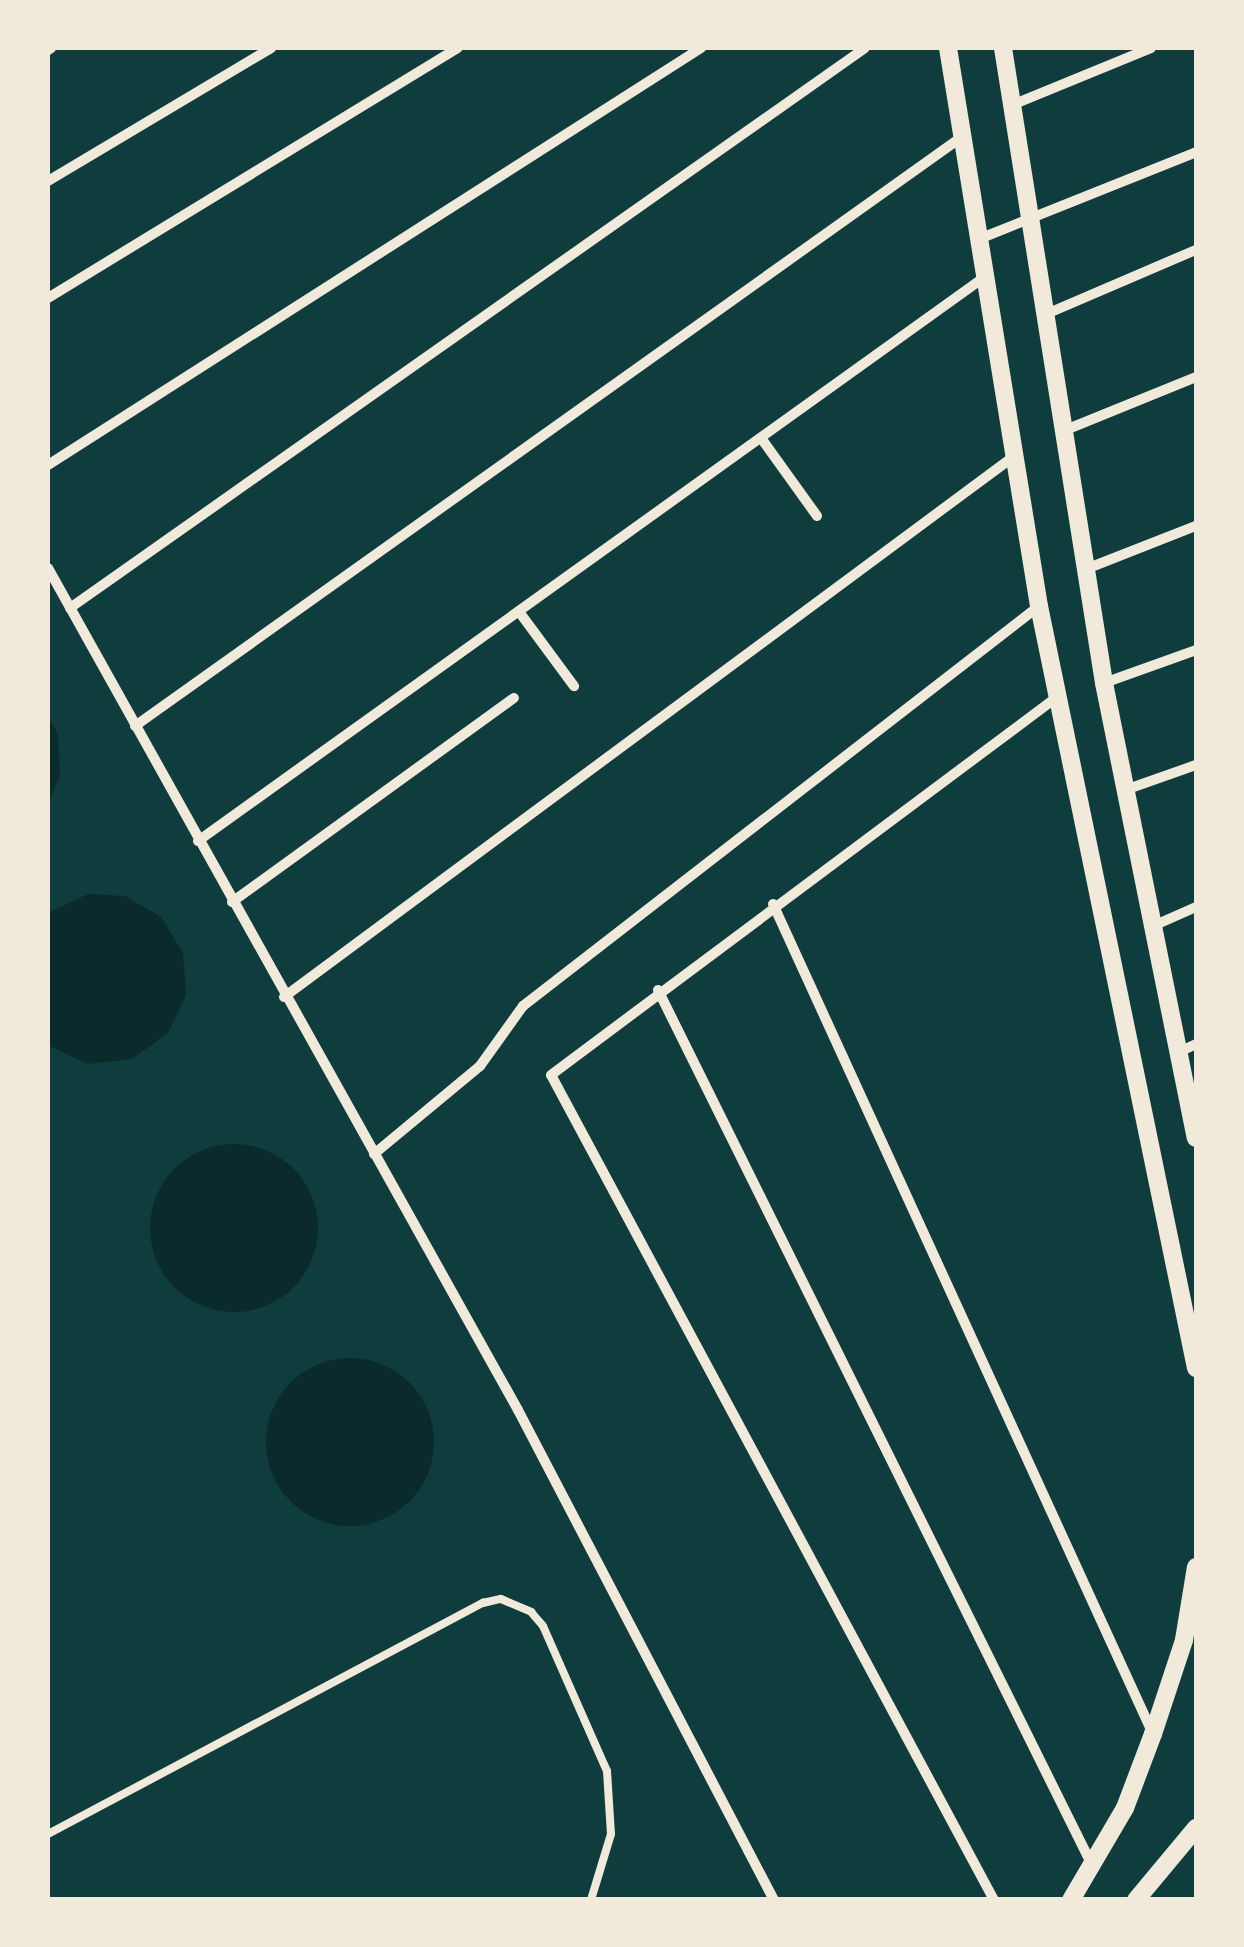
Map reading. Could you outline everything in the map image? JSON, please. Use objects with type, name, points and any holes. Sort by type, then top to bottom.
[{"type":"street","points":[[48,180],[270,48]]},
{"type":"street","points":[[48,298],[458,48]]},
{"type":"street","points":[[48,465],[701,48]]},
{"type":"street","points":[[70,608],[864,48]]},
{"type":"street","points":[[948,48],[1039,606],[1196,1368]]},
{"type":"street","points":[[1004,48],[1043,316],[1104,683],[1153,926],[1188,1048],[1196,1138]]},
{"type":"street","points":[[1012,105],[1150,48]]},
{"type":"street","points":[[135,726],[963,136]]},
{"type":"street","points":[[979,240],[1196,152]]},
{"type":"street","points":[[1043,316],[1196,250]]},
{"type":"street","points":[[198,841],[986,276]]},
{"type":"street","points":[[1063,431],[1196,377]]},
{"type":"street","points":[[761,438],[817,516]]},
{"type":"street","points":[[284,997],[1012,457]]},
{"type":"street","points":[[1086,569],[1196,526]]},
{"type":"street","points":[[48,568],[284,997],[518,1410],[774,1900]]},
{"type":"street","points":[[374,1154],[480,1066],[523,1006],[1039,606]]},
{"type":"street","points":[[520,613],[574,686]]},
{"type":"street","points":[[1104,683],[1196,650]]},
{"type":"street","points":[[994,1900],[552,1084],[559,1064],[1057,697]]},
{"type":"street","points":[[232,902],[514,698]]},
{"type":"street","points":[[1126,790],[1196,765]]},
{"type":"street","points":[[773,904],[1153,1734]]},
{"type":"street","points":[[1153,926],[1196,907]]},
{"type":"street","points":[[658,990],[1092,1865]]},
{"type":"street","points":[[1071,1900],[1124,1808],[1153,1734],[1184,1640],[1196,1567]]},
{"type":"street","points":[[1136,1900],[1196,1828]]},
{"type":"lane","points":[[48,1834],[484,1603],[501,1600],[531,1612],[543,1626],[607,1771],[611,1834],[591,1900]]},
{"type":"water","points":[[48,717],[58,734],[60,776],[48,803]]},
{"type":"water","points":[[88,894],[125,896],[161,917],[183,953],[186,995],[168,1033],[132,1059],[87,1064],[48,1045],[48,913]]},
{"type":"water","points":[[234,1144],[266,1150],[293,1169],[312,1196],[318,1228],[312,1260],[293,1287],[266,1306],[234,1312],[202,1306],[175,1287],[156,1260],[150,1228],[156,1196],[175,1169],[202,1150]]},
{"type":"water","points":[[350,1358],[382,1364],[409,1383],[428,1410],[434,1442],[428,1474],[409,1501],[382,1520],[350,1526],[318,1520],[291,1501],[272,1474],[266,1442],[272,1410],[291,1383],[318,1364]]}]
